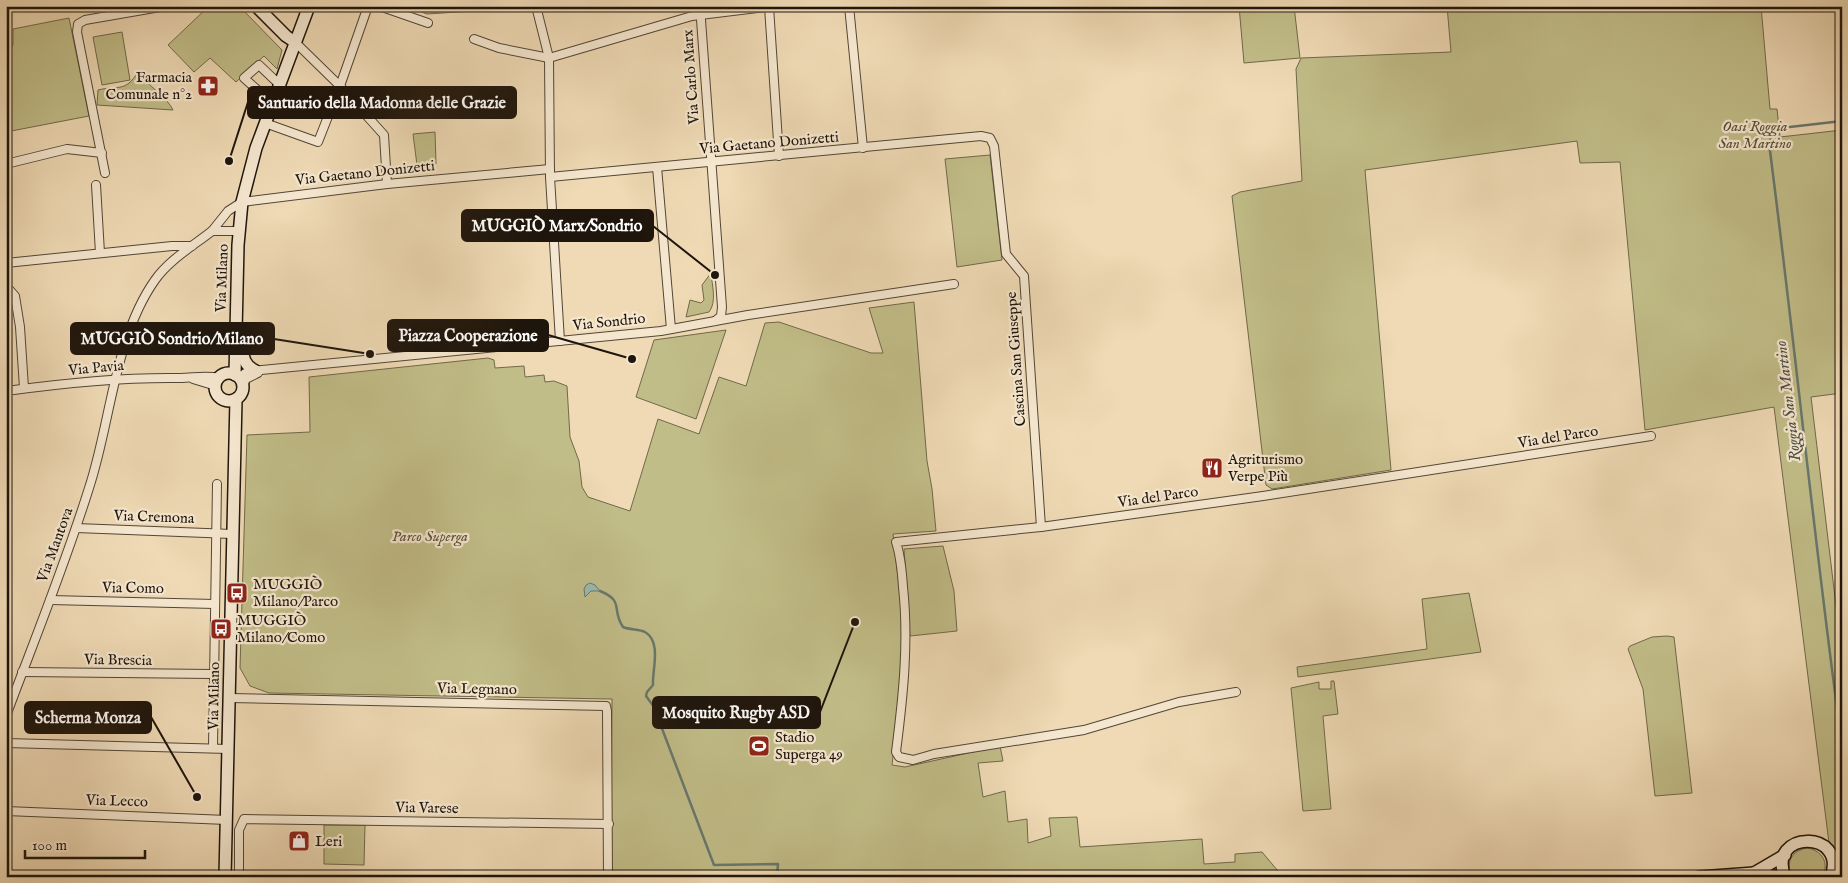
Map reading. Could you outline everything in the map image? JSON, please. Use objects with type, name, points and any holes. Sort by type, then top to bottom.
[{"type":"street","points":[[105,173],[77,32],[78,24],[85,20],[151,7],[166,6]]},
{"type":"street","points":[[256,6],[286,36],[296,42],[340,86],[384,135],[387,184]]},
{"type":"street","name":"Via Milano","points":[[230,379],[236,365],[238,231],[248,173],[309,6]]},
{"type":"street","points":[[265,123],[318,142],[368,6]]},
{"type":"street","points":[[379,6],[428,23]]},
{"type":"street","points":[[536,6],[549,58],[550,177],[560,341]]},
{"type":"street","points":[[474,39],[499,48],[549,58],[692,16],[700,10],[773,6]]},
{"type":"street","points":[[849,6],[863,148]]},
{"type":"street","points":[[769,7],[780,156]]},
{"type":"street","name":"Via Carlo Marx","points":[[700,10],[722,307],[720,318],[713,322]]},
{"type":"street","points":[[272,103],[244,78],[259,64],[279,84]]},
{"type":"street","name":"Via Gaetano Donizetti","points":[[550,177],[981,136],[990,138]]},
{"type":"street","name":"Cascina San Giuseppe","points":[[990,138],[994,146],[1006,254],[1024,276],[1041,527]]},
{"type":"street","points":[[6,164],[67,150],[102,153]]},
{"type":"street","points":[[657,167],[671,329]]},
{"type":"street","name":"Via Gaetano Donizetti","points":[[242,202],[387,184],[550,169]]},
{"type":"street","points":[[96,186],[100,252]]},
{"type":"street","name":"Via Mantova","points":[[6,716],[90,487],[115,380],[135,318],[155,280],[165,268],[212,230],[228,211],[242,202]]},
{"type":"street","points":[[212,230],[238,231]]},
{"type":"street","points":[[6,263],[100,252],[192,246]]},
{"type":"street","name":"Via Sondrio","points":[[230,379],[245,373],[260,371],[671,329],[954,284]]},
{"type":"street","points":[[6,286],[15,296],[20,327],[24,388]]},
{"type":"street","points":[[236,312],[243,358],[246,364],[260,371]]},
{"type":"street","name":"Via Pavia","points":[[6,391],[115,380],[206,376],[230,379]]},
{"type":"street","points":[[230,379],[242,391],[232,399],[219,396],[230,379]]},
{"type":"street","name":"Via Milano","points":[[225,877],[234,426],[237,412],[232,399]]},
{"type":"street","name":"Via del Parco","points":[[1236,692],[1179,702],[1084,730],[934,754],[913,760],[899,757],[896,752],[905,677],[906,612],[900,554],[896,542],[1041,527],[1263,496],[1651,436]]},
{"type":"street","name":"Via Milano","points":[[213,748],[217,484]]},
{"type":"street","name":"Via Cremona","points":[[76,528],[232,534]]},
{"type":"street","name":"Via Como","points":[[50,600],[215,604]]},
{"type":"street","name":"Via Brescia","points":[[22,672],[213,674]]},
{"type":"street","name":"Via Legnano","points":[[229,698],[606,706],[608,824]]},
{"type":"street","points":[[6,743],[228,749]]},
{"type":"street","name":"Via Lecco","points":[[6,811],[227,820]]},
{"type":"street","name":"Via Varese","points":[[239,877],[240,830],[244,819],[608,824]]},
{"type":"street","points":[[608,824],[608,877]]},
{"type":"street","points":[[1754,873],[1785,855],[1795,844],[1808,840],[1824,846],[1836,860],[1842,862]]},
{"type":"street","points":[[1785,855],[1782,864],[1785,877]]},
{"type":"street","points":[[1831,855],[1833,867],[1831,877]]},
{"type":"street","points":[[1699,877],[1754,873],[1779,877]]},
{"type":"green space","points":[[209,6],[239,6],[282,50],[277,69],[264,56],[236,82],[210,58],[194,72],[168,45]]},
{"type":"green space","points":[[404,6],[472,6],[473,11],[427,14]]},
{"type":"green space","points":[[1239,6],[1294,6],[1300,58],[1244,63]]},
{"type":"green space","name":"Oasi Roggia San Martino","points":[[1447,6],[1761,6],[1770,109],[1777,109],[1780,137],[1842,130],[1842,393],[1811,397],[1837,614],[1842,614],[1842,854],[1834,850],[1829,843],[1774,407],[1645,430],[1620,162],[1580,163],[1577,141],[1365,170],[1391,470],[1272,489],[1266,485],[1232,196],[1240,192],[1302,181],[1296,69],[1301,58],[1451,52]]},
{"type":"green space","points":[[69,18],[89,116],[6,132],[6,54],[13,45],[13,29]]},
{"type":"green space","points":[[122,32],[130,80],[102,85],[93,37]]},
{"type":"green space","points":[[138,72],[167,101],[173,110],[97,105],[98,90],[125,86]]},
{"type":"green space","points":[[435,132],[436,164],[417,165],[413,134]]},
{"type":"green space","points":[[990,155],[1002,260],[957,267],[945,159]]},
{"type":"green space","points":[[711,273],[713,303],[709,312],[686,317],[690,300],[701,303],[704,300],[702,285]]},
{"type":"green space","name":"Parco Superga","points":[[914,302],[927,461],[936,531],[893,534],[902,612],[902,682],[892,765],[905,767],[1000,746],[1003,761],[978,763],[983,797],[1005,791],[1008,822],[1027,819],[1028,843],[1051,836],[1049,818],[1077,817],[1080,847],[1202,839],[1204,864],[1235,862],[1235,854],[1262,852],[1283,877],[611,877],[612,699],[269,693],[250,686],[240,668],[247,435],[310,432],[309,377],[488,358],[494,360],[495,368],[524,366],[525,377],[544,375],[545,382],[554,381],[567,386],[570,437],[579,461],[582,487],[588,497],[630,511],[658,419],[699,434],[719,377],[746,386],[765,323],[779,322],[871,353],[883,353],[869,308]]},
{"type":"green space","points":[[726,330],[696,419],[636,397],[654,340]]},
{"type":"green space","points":[[943,546],[954,591],[957,631],[910,636],[904,549]]},
{"type":"green space","points":[[1469,593],[1481,652],[1298,677],[1297,667],[1427,649],[1422,599]]},
{"type":"green space","points":[[1652,637],[1674,637],[1692,793],[1655,796],[1643,689],[1628,649],[1630,646]]},
{"type":"green space","points":[[1331,681],[1334,681],[1338,714],[1323,716],[1331,809],[1303,811],[1291,688],[1319,682],[1319,689],[1331,689]]},
{"type":"green space","points":[[324,825],[365,825],[364,865],[324,864]]},
{"type":"green space","points":[[1808,848],[1821,855],[1825,862],[1822,877],[1792,877],[1789,866],[1791,858],[1798,851]]},
{"type":"water","points":[[590,583],[595,585],[600,591],[591,591],[585,597],[584,589]]},
{"type":"waterway","name":"Roggia San Martino","points":[[1842,121],[1781,128],[1772,134],[1769,143],[1821,578],[1842,736]]},
{"type":"waterway","points":[[600,591],[608,595],[615,602],[623,627],[645,632],[653,642],[655,649],[653,685],[646,696],[657,711],[714,865],[778,864],[777,877]]},
{"type":"place","name":"Farmacia Comunale n°2","points":[[208,86]]},
{"type":"place","name":"Santuario della Madonna delle Grazie","points":[[229,161]]},
{"type":"place","name":"MUGGIÒ Marx/Sondrio","points":[[715,275]]},
{"type":"place","name":"MUGGIÒ Sondrio/Milano","points":[[370,354]]},
{"type":"place","name":"Piazza Cooperazione","points":[[632,359]]},
{"type":"place","name":"Agriturismo Verpe Più","points":[[1212,468]]},
{"type":"place","name":"MUGGIÒ Milano/Parco","points":[[237,593]]},
{"type":"place","name":"Mosquito Rugby ASD","points":[[855,622]]},
{"type":"place","name":"MUGGIÒ Milano/Como","points":[[221,629]]},
{"type":"place","name":"Stadio Superga 49","points":[[759,746]]},
{"type":"place","name":"Scherma Monza","points":[[197,797]]},
{"type":"place","name":"Leri","points":[[299,841]]}]
